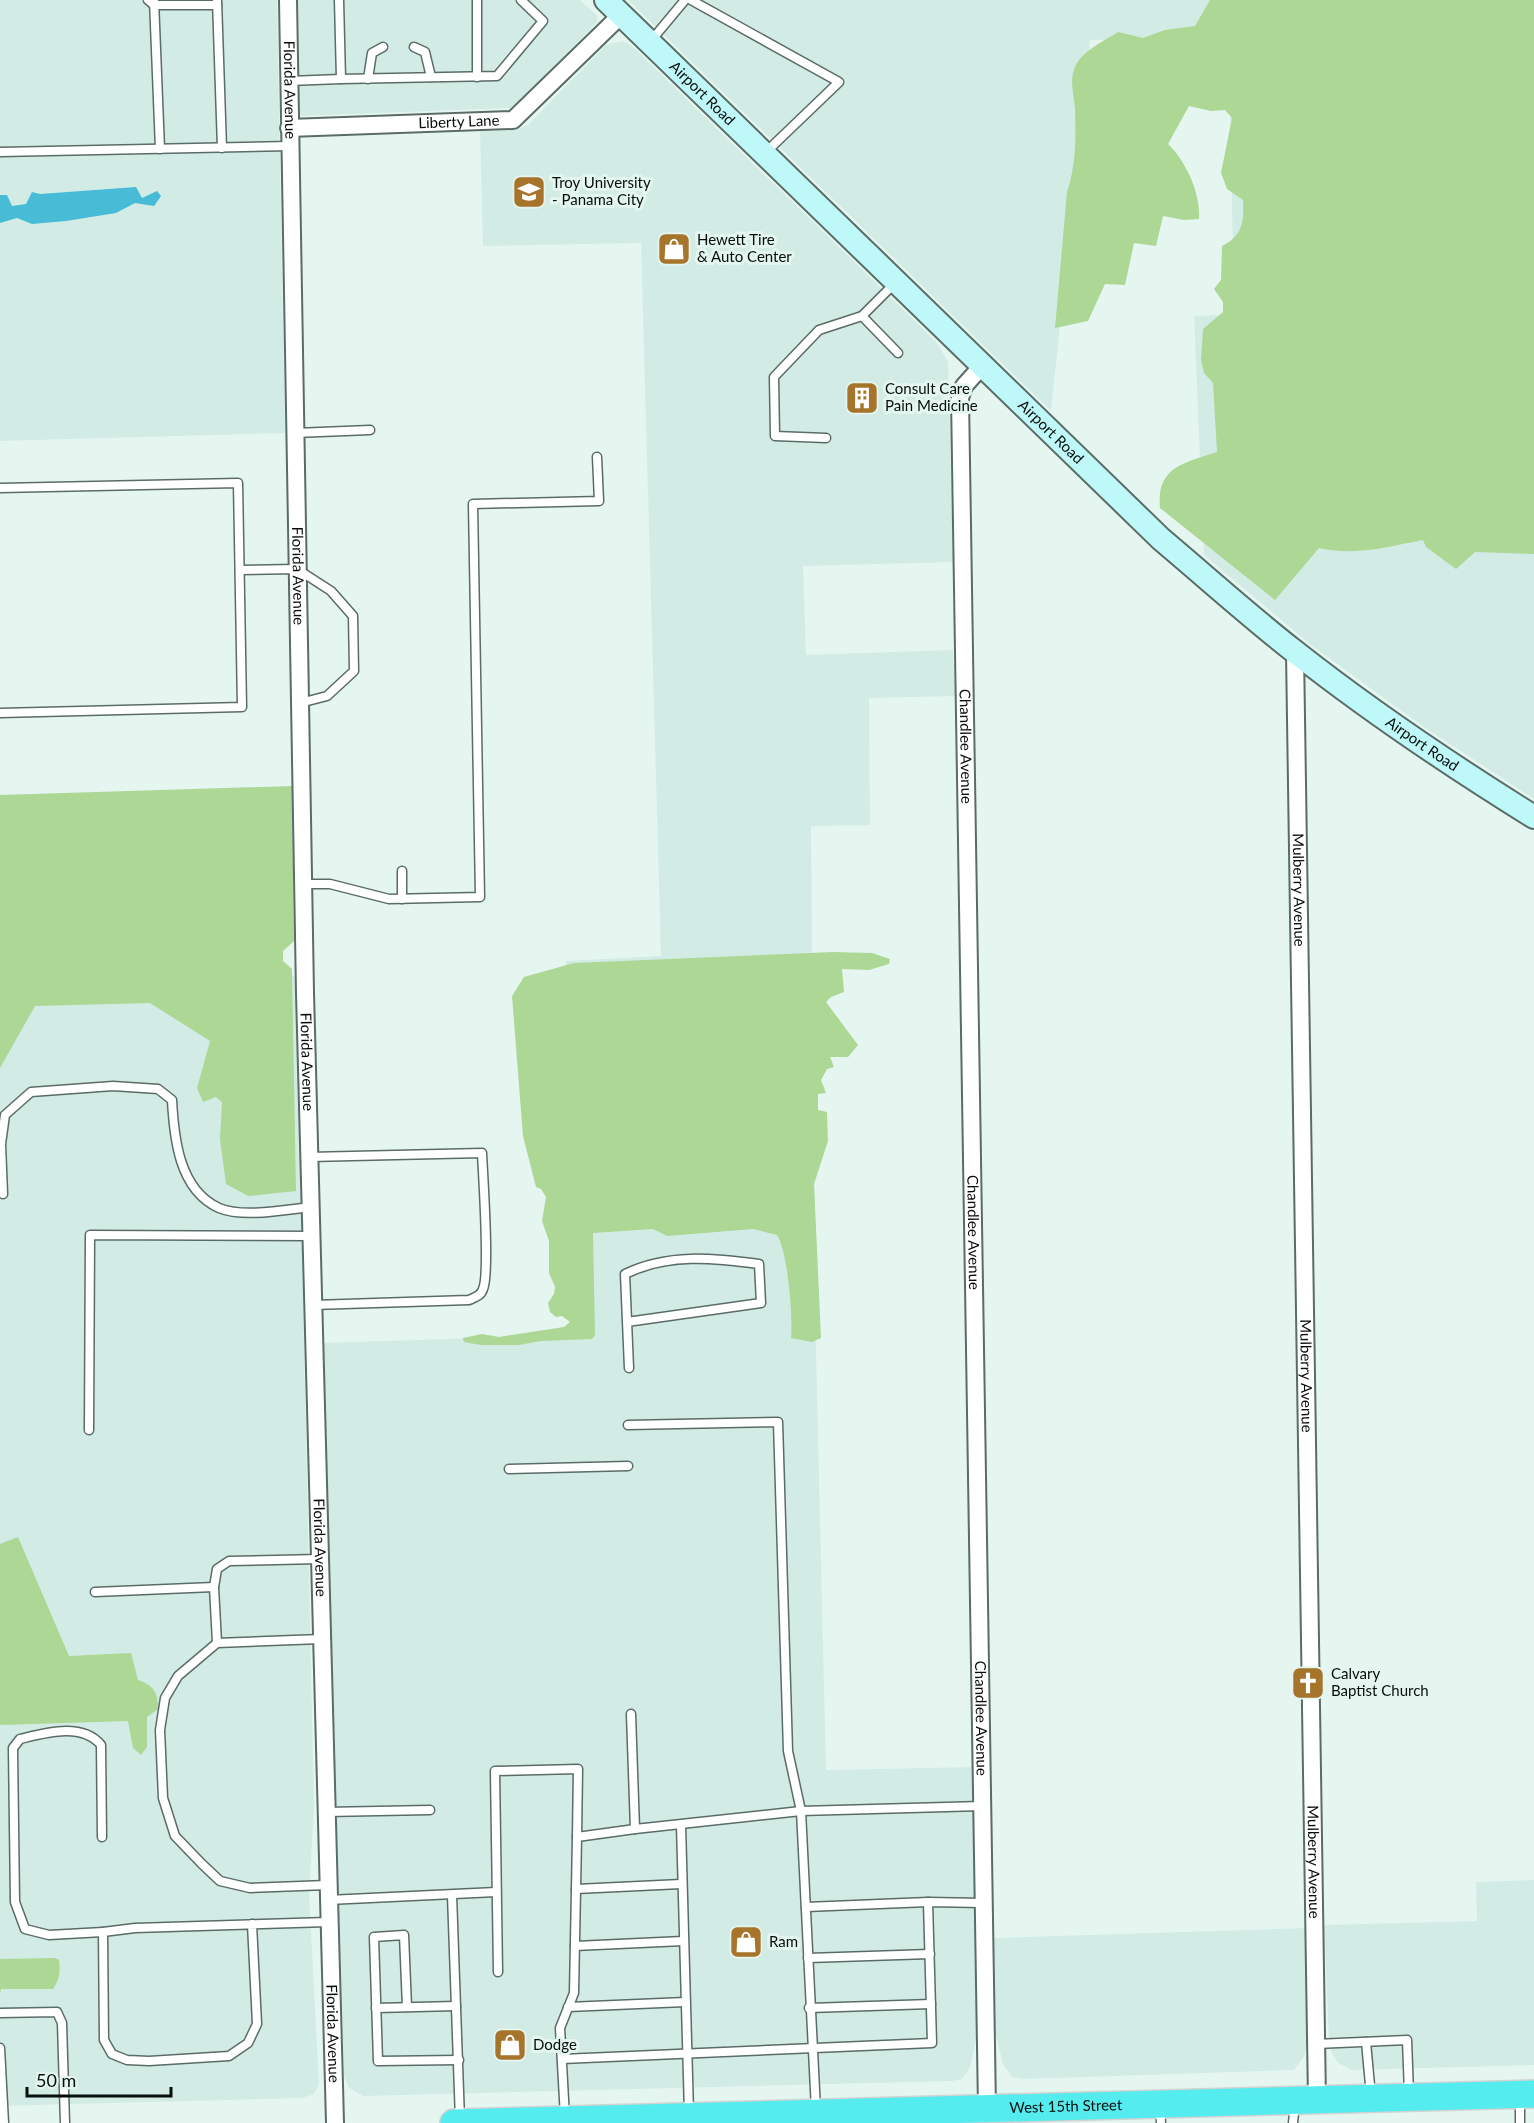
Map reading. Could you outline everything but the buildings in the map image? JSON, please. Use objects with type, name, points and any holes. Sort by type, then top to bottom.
[{"type":"highway","name":"West 15th Street","points":[[453,2123],[816,2114],[856,2118],[987,2109],[1161,2114],[1302,2108],[1371,2099],[1527,2095]]},
{"type":"main road","name":"Airport Road","points":[[613,7],[1161,539],[1295,652],[1428,748],[1534,817]]},
{"type":"street","name":"Florida Avenue","points":[[288,0],[310,1207],[335,2123]]},
{"type":"street","name":"Liberty Lane","points":[[289,128],[513,120],[613,7]]},
{"type":"street","name":"Chandlee Avenue","points":[[982,366],[964,386],[960,398],[987,2109]]},
{"type":"street","name":"Mulberry Avenue","points":[[1295,652],[1316,2044],[1302,2108]]},
{"type":"lane","points":[[339,0],[341,79]]},
{"type":"lane","points":[[477,0],[477,77]]},
{"type":"lane","points":[[289,81],[497,76],[543,21],[520,0]]},
{"type":"lane","points":[[650,43],[685,0]]},
{"type":"lane","points":[[691,0],[839,82],[764,154]]},
{"type":"lane","points":[[160,149],[152,2],[217,3],[222,148]]},
{"type":"lane","points":[[368,79],[372,53],[383,47]]},
{"type":"lane","points":[[414,47],[425,52],[431,77]]},
{"type":"lane","points":[[0,152],[290,146]]},
{"type":"lane","points":[[826,438],[775,436],[774,377],[819,330],[862,316],[896,282]]},
{"type":"lane","points":[[862,316],[898,353]]},
{"type":"lane","points":[[295,434],[370,430]]},
{"type":"lane","points":[[303,884],[330,884],[378,897],[402,899],[480,897],[473,504],[599,501],[597,457]]},
{"type":"lane","points":[[0,488],[238,483],[242,707],[0,713]]},
{"type":"lane","points":[[240,570],[297,569],[331,591],[353,616],[354,671],[327,696],[300,704]]},
{"type":"lane","points":[[402,871],[402,899]]},
{"type":"lane","points":[[3,1194],[1,1144],[5,1114],[31,1092],[113,1086],[158,1089],[172,1100],[174,1126],[181,1160],[195,1191],[220,1208],[258,1213],[310,1207]]},
{"type":"lane","points":[[309,1157],[482,1153],[485,1259],[485,1287],[480,1295],[469,1300],[313,1305]]},
{"type":"lane","points":[[89,1430],[90,1235],[311,1236]]},
{"type":"lane","points":[[627,1322],[761,1303],[759,1264],[674,1258],[642,1266],[625,1274],[627,1322],[629,1368]]},
{"type":"lane","points":[[628,1425],[778,1422],[788,1751],[801,1811],[816,2114]]},
{"type":"lane","points":[[509,1469],[628,1466]]},
{"type":"lane","points":[[217,1643],[214,1587],[217,1569],[229,1561],[319,1559]]},
{"type":"lane","points":[[95,1592],[214,1587]]},
{"type":"lane","points":[[321,1639],[217,1643],[178,1676],[165,1698],[160,1730],[163,1798],[176,1836],[220,1881],[250,1888],[452,1896],[496,1892]]},
{"type":"lane","points":[[631,1714],[635,1829]]},
{"type":"lane","points":[[102,1838],[101,1745],[93,1736],[77,1732],[45,1733],[20,1739],[13,1748],[15,1902],[25,1929],[49,1935],[135,1928],[328,1922]]},
{"type":"lane","points":[[498,1972],[495,1771],[578,1769],[574,1993],[560,2028],[562,2059],[553,2121]]},
{"type":"lane","points":[[577,1837],[801,1811],[982,1806]]},
{"type":"lane","points":[[325,1812],[430,1810]]},
{"type":"lane","points":[[681,1825],[689,2117]]},
{"type":"lane","points":[[576,1889],[681,1884]]},
{"type":"lane","points":[[452,1896],[460,2123]]},
{"type":"lane","points":[[806,1907],[928,1902],[983,1903]]},
{"type":"lane","points":[[562,2059],[932,2043],[928,1902]]},
{"type":"lane","points":[[103,1932],[104,2040],[112,2054],[127,2060],[149,2061],[229,2056],[248,2043],[257,2024],[252,1924]]},
{"type":"lane","points":[[407,2007],[404,1935],[374,1937],[378,2061],[459,2060]]},
{"type":"lane","points":[[575,1946],[683,1941]]},
{"type":"lane","points":[[808,1958],[930,1954]]},
{"type":"lane","points":[[568,2007],[685,2002]]},
{"type":"lane","points":[[809,2008],[931,2004]]},
{"type":"lane","points":[[376,2008],[456,2006]]},
{"type":"lane","points":[[0,2013],[57,2012],[62,2023],[65,2123]]},
{"type":"lane","points":[[1316,2044],[1407,2040],[1410,2098]]},
{"type":"lane","points":[[1366,2042],[1371,2099]]},
{"type":"lane","points":[[0,2048],[4,2123]]},
{"type":"lane","points":[[1520,2123],[1527,2095]]},
{"type":"shaded area","points":[[0,0],[277,0],[285,433],[0,441]]},
{"type":"shaded area","points":[[298,0],[580,0],[597,15],[597,22],[517,105],[510,108],[299,116]]},
{"type":"shaded area","points":[[628,0],[1534,0],[1534,799],[1421,725],[1311,645],[1204,555],[1194,316],[1228,315],[1233,261],[1229,37],[1090,40],[1051,411]]},
{"type":"shaded area","points":[[622,41],[631,45],[908,314],[937,343],[948,362],[953,562],[803,566],[806,655],[953,650],[955,696],[869,698],[870,825],[811,826],[816,1351],[826,1770],[973,1767],[977,2034],[970,2068],[962,2079],[952,2081],[363,2096],[349,2088],[344,2076],[323,1343],[577,1335],[566,961],[661,956],[641,243],[483,246],[480,131],[515,130],[528,125],[606,45]]},
{"type":"shaded area","points":[[296,976],[314,1807],[309,1894],[319,2084],[314,2094],[302,2098],[0,2106],[0,986]]},
{"type":"shaded area","points":[[1534,1880],[1534,2065],[1352,2070],[1338,2063],[1331,2051],[1329,2039],[1324,1925],[1477,1921],[1476,1882]]},
{"type":"shaded area","points":[[1308,1928],[1309,2040],[1304,2057],[1294,2070],[1024,2079],[1012,2077],[1003,2064],[995,2032],[994,1938]]},
{"type":"green space","points":[[1210,0],[1534,0],[1534,554],[1475,552],[1456,569],[1426,547],[1423,540],[1359,551],[1319,548],[1275,600],[1160,508],[1163,483],[1175,468],[1217,452],[1213,383],[1204,373],[1201,360],[1203,329],[1223,312],[1223,302],[1214,289],[1221,280],[1222,246],[1238,233],[1243,215],[1243,200],[1227,189],[1221,173],[1232,118],[1225,110],[1211,111],[1189,106],[1168,144],[1181,159],[1191,178],[1198,199],[1199,219],[1184,220],[1163,216],[1156,246],[1134,243],[1125,285],[1105,284],[1088,321],[1055,328],[1067,192],[1075,151],[1072,78],[1078,61],[1083,56],[1118,32],[1143,38],[1165,30],[1195,26]]},
{"type":"green space","points":[[292,786],[294,941],[283,951],[283,961],[292,969],[296,1191],[248,1196],[226,1184],[220,1139],[222,1102],[216,1097],[203,1102],[197,1088],[210,1041],[150,1003],[35,1006],[0,1068],[0,795]]},
{"type":"green space","points":[[833,952],[872,953],[890,959],[889,964],[869,970],[842,969],[844,992],[831,997],[826,1002],[858,1045],[848,1057],[830,1057],[834,1067],[827,1069],[821,1080],[826,1093],[818,1094],[818,1110],[827,1112],[828,1141],[814,1184],[821,1338],[812,1342],[791,1338],[787,1270],[777,1235],[753,1229],[667,1236],[653,1229],[593,1233],[595,1335],[592,1339],[541,1341],[519,1345],[481,1345],[464,1342],[463,1338],[482,1334],[499,1337],[564,1327],[570,1322],[550,1312],[548,1303],[554,1294],[555,1287],[549,1273],[549,1241],[542,1221],[546,1197],[541,1189],[536,1187],[523,1136],[512,996],[524,977],[574,963]]},
{"type":"green space","points":[[18,1537],[69,1656],[131,1653],[138,1680],[148,1684],[154,1690],[158,1709],[147,1717],[147,1747],[141,1755],[133,1748],[128,1721],[0,1725],[0,1544]]},
{"type":"green space","points":[[55,1958],[59,1960],[59,1972],[53,1989],[1,1989],[0,1994],[0,1959]]},
{"type":"water","points":[[136,187],[142,198],[157,191],[161,196],[154,206],[135,203],[116,213],[32,224],[17,218],[0,223],[0,195],[7,195],[12,206],[26,204],[32,192],[40,194]]},
{"type":"place","name":"Troy University - Panama City","points":[[529,192]]},
{"type":"place","name":"Hewett Tire & Auto Center","points":[[674,249]]},
{"type":"place","name":"Consult Care Pain Medicine","points":[[862,398]]},
{"type":"place","name":"Calvary Baptist Church","points":[[1308,1683]]},
{"type":"place","name":"Ram","points":[[746,1942]]},
{"type":"place","name":"Dodge","points":[[510,2045]]}]
